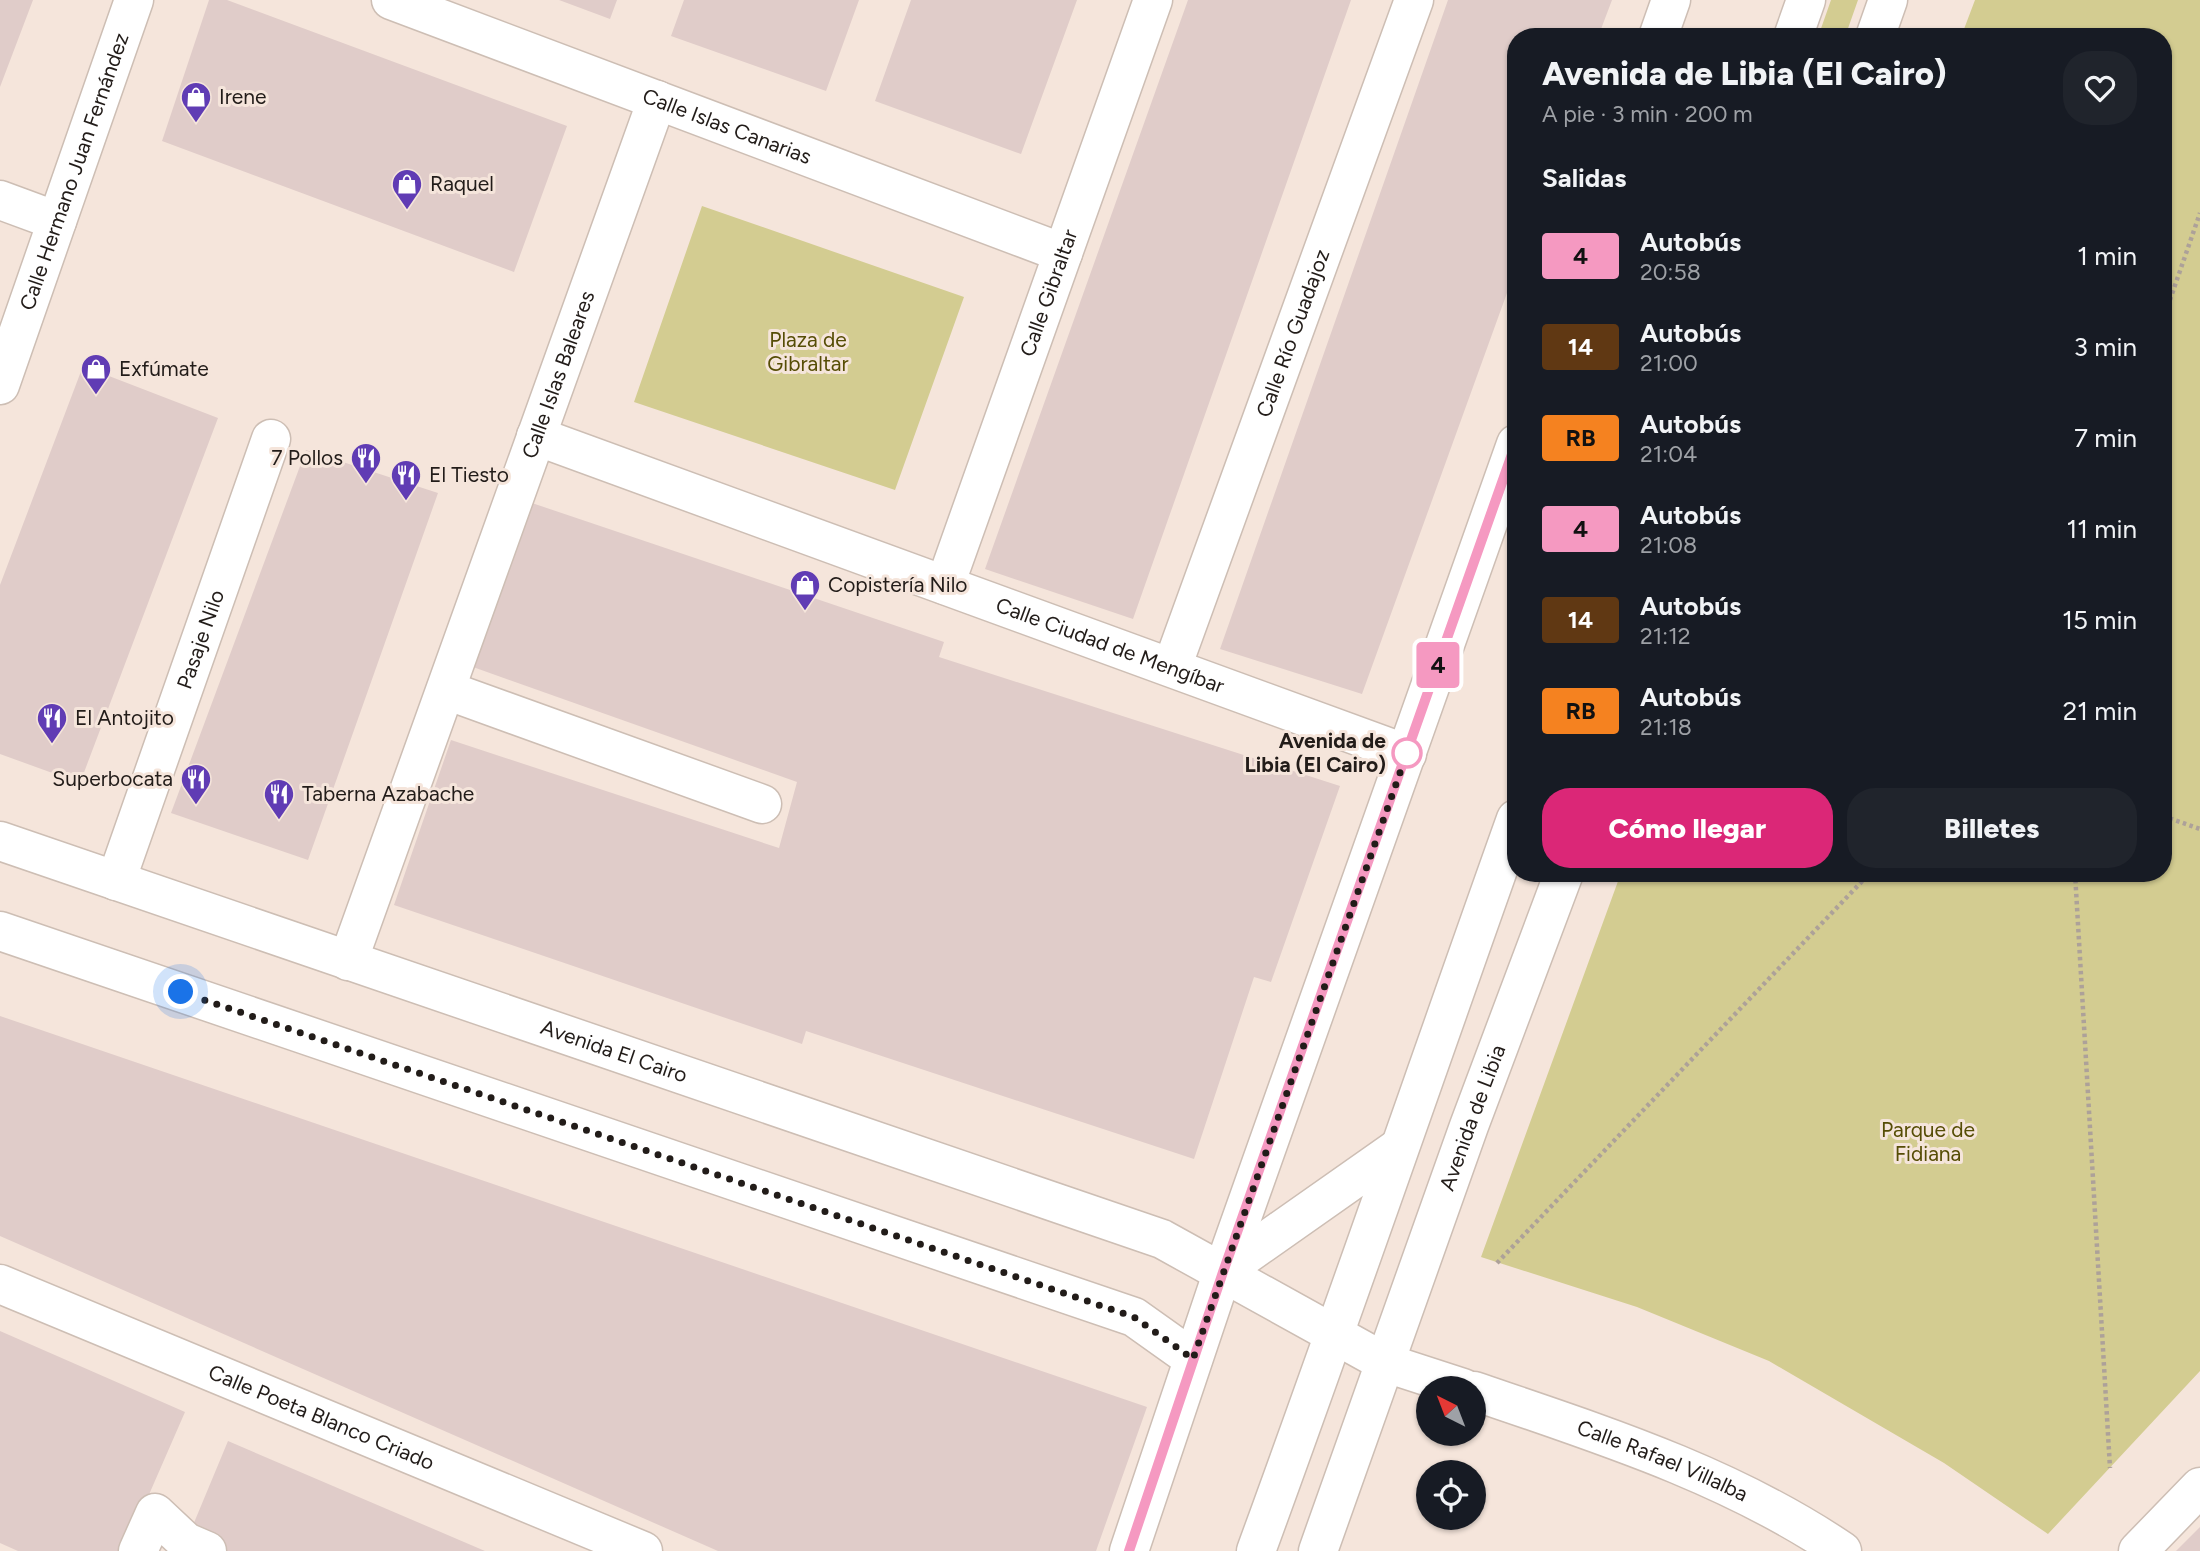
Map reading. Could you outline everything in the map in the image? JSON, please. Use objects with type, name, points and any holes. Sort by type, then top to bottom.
[{"type":"street","name":"Calle Hermano Juan Fernández","points":[[0,385],[134,0]]},
{"type":"street","name":"Calle Islas Canarias","points":[[391,0],[1063,253]]},
{"type":"street","name":"Calle Gibraltar","points":[[945,585],[1153,0]]},
{"type":"street","name":"Calle Río Guadajoz","points":[[1171,667],[1414,0]]},
{"type":"street","points":[[1661,28],[1671,0]]},
{"type":"street","points":[[1796,28],[1806,0]]},
{"type":"street","points":[[1878,28],[1888,0]]},
{"type":"street","name":"Calle Islas Baleares","points":[[348,961],[657,100]]},
{"type":"street","points":[[0,200],[57,221]]},
{"type":"street","name":"Calle Ciudad de Mengíbar","points":[[536,436],[1407,754]]},
{"type":"street","name":"Pasaje Nilo","points":[[116,881],[271,439]]},
{"type":"street","points":[[1129,1551],[1223,1272],[1507,470]]},
{"type":"street","points":[[446,690],[762,804]]},
{"type":"street","name":"Avenida El Cairo","points":[[0,841],[1151,1235],[1223,1272]]},
{"type":"street","points":[[1256,1551],[1507,844]]},
{"type":"street","name":"Avenida de Libia","points":[[1318,1551],[1469,1126],[1561,882]]},
{"type":"street","points":[[0,931],[1134,1317],[1193,1359]]},
{"type":"street","points":[[1223,1272],[1398,1148]]},
{"type":"street","points":[[1223,1272],[1386,1363],[1426,1376]]},
{"type":"street","name":"Calle Poeta Blanco Criado","points":[[0,1284],[643,1551]]},
{"type":"street","name":"Calle Rafael Villalba","points":[[1486,1395],[1617,1440],[1715,1480],[1815,1532],[1842,1551]]},
{"type":"street","points":[[2138,1551],[2200,1487]]},
{"type":"street","points":[[138,1551],[155,1513],[186,1542],[207,1551]]},
{"type":"path","points":[[2172,294],[2200,213]]},
{"type":"path","points":[[2172,819],[2200,829]]},
{"type":"path","points":[[1497,1263],[1861,882]]},
{"type":"path","points":[[2077,882],[2110,1468]]},
{"type":"green space","points":[[1831,0],[1858,0],[1848,28],[1821,28]]},
{"type":"green space","name":"Parque de Fidiana","points":[[1975,0],[2200,0],[2200,1371],[2048,1534],[1944,1463],[1769,1361],[1637,1307],[1481,1257],[1618,882],[2172,882],[2172,28],[1964,28]]},
{"type":"green space","name":"Plaza de Gibraltar","points":[[702,206],[964,297],[895,490],[634,402]]},
{"type":"building","points":[[0,0],[33,0],[0,87]]},
{"type":"building","points":[[209,0],[227,0],[567,126],[514,272],[162,141]]},
{"type":"building","points":[[559,0],[617,0],[610,19]]},
{"type":"building","points":[[684,0],[859,0],[826,91],[671,36]]},
{"type":"building","points":[[911,0],[1077,0],[1021,154],[875,101]]},
{"type":"building","points":[[1188,0],[1351,0],[1133,619],[985,569]]},
{"type":"building","points":[[1448,0],[1612,0],[1601,28],[1507,28],[1507,293],[1362,694],[1220,649]]},
{"type":"building","points":[[83,366],[218,418],[80,783],[0,754],[0,585]]},
{"type":"building","points":[[306,450],[438,493],[308,860],[171,813]]},
{"type":"building","points":[[529,502],[944,642],[939,657],[1340,786],[1271,982],[1254,977],[1194,1159],[806,1031],[802,1044],[394,905],[451,740],[779,848],[797,782],[473,667]]},
{"type":"building","points":[[0,1016],[1147,1407],[1096,1551],[718,1551],[0,1236]]},
{"type":"building","points":[[0,1331],[185,1412],[144,1506],[138,1551],[18,1551],[0,1543]]},
{"type":"building","points":[[228,1441],[485,1551],[207,1551],[186,1542]]},
{"type":"building","points":[[2200,1527],[2200,1551],[2176,1551]]},
{"type":"bus line","name":"4","points":[[1129,1551],[1223,1272],[1507,469]]},
{"type":"place","name":"Irene","points":[[196,124]]},
{"type":"place","name":"Raquel","points":[[407,211]]},
{"type":"place","name":"Exfúmate","points":[[96,396]]},
{"type":"place","name":"7 Pollos","points":[[366,485]]},
{"type":"place","name":"El Tiesto","points":[[406,502]]},
{"type":"place","name":"Copistería Nilo","points":[[805,612]]},
{"type":"place","name":"El Antojito","points":[[52,745]]},
{"type":"place","name":"Avenida de Libia (El Cairo)","points":[[1407,753]]},
{"type":"place","name":"Superbocata","points":[[196,806]]},
{"type":"place","name":"Taberna Azabache","points":[[279,821]]},
{"type":"route","points":[[181,992],[1134,1317],[1193,1359],[1407,753]]}]
